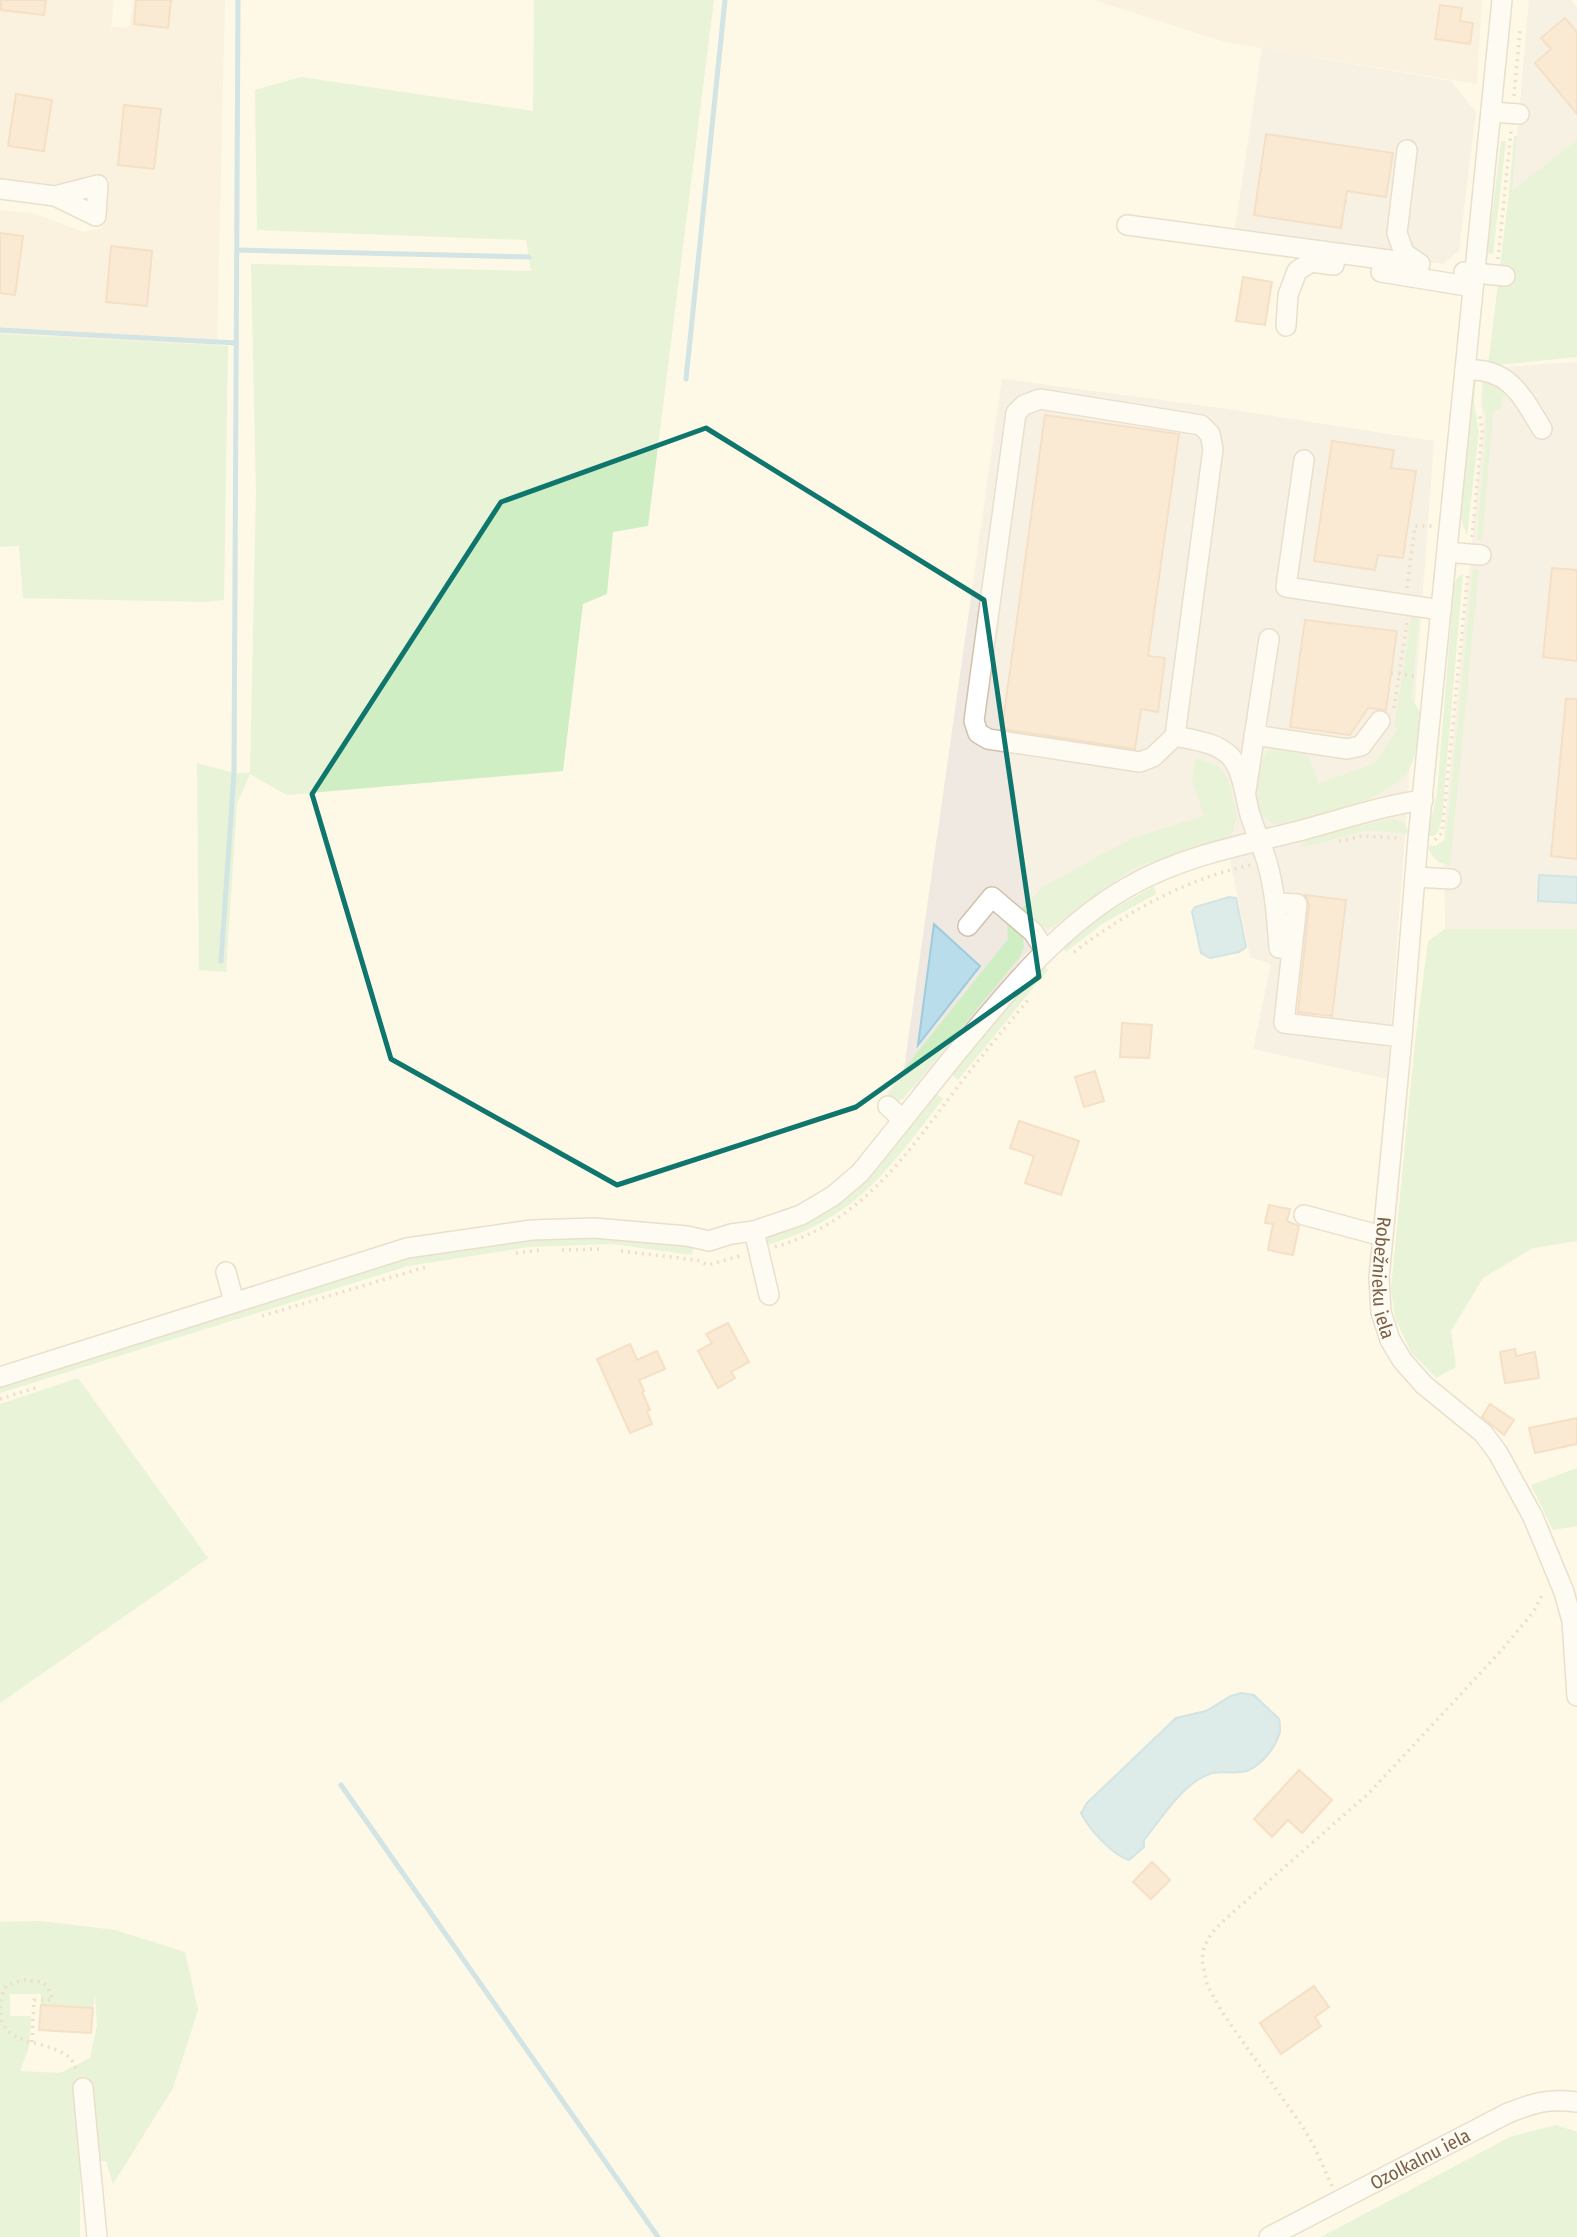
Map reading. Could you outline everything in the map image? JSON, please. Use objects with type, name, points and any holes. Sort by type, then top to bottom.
[{"type":"street","name":"Robežnieku iela","points":[[1502,0],[1434,678],[1379,1278],[1381,1312],[1390,1340],[1402,1360],[1424,1385],[1483,1433],[1498,1452],[1533,1517],[1572,1621],[1577,1696]]},
{"type":"street","points":[[1491,111],[1516,114]]},
{"type":"street","points":[[1407,150],[1396,233],[1404,253],[1419,264]]},
{"type":"street","points":[[0,190],[55,196]]},
{"type":"street","points":[[1127,225],[1419,264],[1474,280]]},
{"type":"street","points":[[1286,326],[1288,295],[1297,271],[1311,261],[1474,280],[1500,275]]},
{"type":"street","points":[[1465,370],[1480,369],[1500,375],[1521,394],[1542,429]]},
{"type":"street","points":[[1040,399],[1053,401],[1201,425],[1210,434],[1213,449],[1175,736],[1153,757],[1140,762],[988,739],[978,733],[974,721],[1016,414],[1024,405],[1040,399]]},
{"type":"street","points":[[1304,460],[1286,587],[1441,610]]},
{"type":"street","points":[[1447,552],[1475,555]]},
{"type":"street","points":[[1245,796],[1269,639]]},
{"type":"street","points":[[1254,735],[1347,749],[1361,746],[1380,721]]},
{"type":"street","points":[[1175,736],[1221,749],[1232,758],[1267,861],[1276,902],[1279,948],[1291,949],[1284,1023],[1402,1037]]},
{"type":"street","points":[[0,1377],[407,1248],[499,1233],[594,1228],[687,1236],[709,1241],[754,1231],[801,1215],[833,1196],[860,1173],[1010,986],[1045,950],[1086,916],[1128,887],[1169,868],[1258,841],[1330,823],[1390,804],[1423,800]]},
{"type":"street","points":[[1415,877],[1451,879]]},
{"type":"street","points":[[968,926],[992,897],[1033,932],[1045,950]]},
{"type":"street","points":[[888,1106],[903,1120]]},
{"type":"street","points":[[1304,1215],[1382,1236]]},
{"type":"street","points":[[754,1231],[769,1295]]},
{"type":"street","points":[[226,1272],[234,1302]]},
{"type":"street","points":[[83,2088],[97,2237]]},
{"type":"street","name":"Ozolkalnu iela","points":[[1269,2237],[1508,2113],[1536,2102],[1577,2102]]},
{"type":"path","points":[[1500,275],[1516,114],[1520,31]]},
{"type":"path","points":[[1431,840],[1440,838],[1442,833],[1475,555],[1482,431],[1479,405]]},
{"type":"path","points":[[1391,673],[1434,678]]},
{"type":"path","points":[[1330,844],[1363,836],[1402,838]]},
{"type":"path","points":[[1067,958],[1115,922],[1184,886],[1216,874],[1267,861]]},
{"type":"path","points":[[619,1251],[697,1260],[708,1265],[813,1233],[832,1223],[867,1197],[909,1149],[1028,1000]]},
{"type":"path","points":[[555,1250],[606,1249]]},
{"type":"path","points":[[506,1254],[542,1250]]},
{"type":"path","points":[[261,1316],[430,1266]]},
{"type":"path","points":[[0,1399],[48,1383]]},
{"type":"path","points":[[1340,2200],[1307,2133],[1215,2000],[1203,1971],[1204,1947],[1222,1922],[1354,1808],[1462,1695],[1534,1611],[1553,1565]]},
{"type":"path","points":[[32,2042],[34,2000],[52,2000],[51,1993],[43,1982],[23,1980],[6,1984],[1,1995],[0,2020],[8,2034],[32,2042],[45,2044],[69,2056],[83,2088]]},
{"type":"highlighted area","points":[[706,428],[984,600],[1039,977],[856,1107],[617,1185],[391,1059],[312,794],[501,502]]},
{"type":"shaded area","points":[[0,0],[114,0],[111,27],[129,28],[133,0],[225,0],[217,346],[0,334],[0,210],[33,213],[83,232],[102,228],[109,179],[37,186],[0,182]]},
{"type":"shaded area","points":[[1094,0],[1482,0],[1477,84],[1225,42]]},
{"type":"shaded area","points":[[1529,0],[1571,0],[1577,7],[1577,140],[1512,192]]},
{"type":"shaded area","points":[[1262,48],[1451,81],[1476,112],[1459,251],[1443,264],[1234,235]]},
{"type":"shaded area","points":[[1577,362],[1577,929],[1445,929],[1444,835],[1484,419],[1481,407],[1482,379],[1488,368]]},
{"type":"shaded area","points":[[1002,379],[1221,408],[1434,441],[1387,1079],[1253,1049],[1271,964],[1250,957],[1226,841],[1116,884],[1050,930],[1022,958],[914,1091],[904,1069]]},
{"type":"green space","points":[[534,0],[714,0],[648,526],[613,532],[607,594],[583,604],[563,771],[287,795],[250,774],[237,804],[226,972],[199,970],[197,763],[234,773],[250,773],[256,493],[251,264],[531,271],[526,240],[257,230],[255,90],[301,77],[533,111]]},
{"type":"green space","points":[[1514,136],[1517,136],[1512,191],[1577,140],[1577,357],[1488,366],[1509,192]]},
{"type":"green space","points":[[1501,141],[1506,141],[1493,254],[1487,253]]},
{"type":"green space","points":[[0,334],[228,346],[224,600],[204,602],[23,598],[19,546],[0,547]]},
{"type":"green space","points":[[1473,379],[1476,379],[1474,404],[1479,431],[1467,536],[1461,519]]},
{"type":"green space","points":[[1483,382],[1504,391],[1501,409],[1493,411],[1482,541],[1477,539],[1486,433],[1486,412],[1482,405]]},
{"type":"green space","points":[[1473,569],[1479,569],[1450,865],[1436,859],[1428,845],[1435,846],[1446,839]]},
{"type":"green space","points":[[1463,574],[1442,818],[1438,832],[1434,836],[1427,836],[1437,794],[1454,585],[1457,578]]},
{"type":"green space","points":[[1412,614],[1419,616],[1412,699],[1423,716],[1417,750],[1409,769],[1387,790],[1332,812],[1281,826],[1266,819],[1259,808],[1258,779],[1260,764],[1271,750],[1291,747],[1306,754],[1318,784],[1375,763],[1397,730],[1394,727]]},
{"type":"green space","points":[[1196,758],[1217,765],[1225,773],[1237,816],[1232,833],[1225,839],[1196,846],[1130,870],[1052,927],[1036,925],[1033,932],[1023,939],[1024,948],[1019,958],[903,1099],[897,1101],[887,1094],[1008,939],[1007,923],[1043,887],[1135,837],[1204,816],[1192,780]]},
{"type":"green space","points":[[1390,819],[1405,825],[1407,834],[1369,830],[1303,847],[1302,839]]},
{"type":"green space","points":[[1154,886],[1156,894],[1102,924],[1066,952],[1062,947],[1108,912]]},
{"type":"green space","points":[[1445,929],[1577,929],[1577,1241],[1533,1248],[1483,1278],[1451,1331],[1456,1367],[1436,1378],[1411,1352],[1395,1318],[1391,1289],[1415,1043],[1428,941]]},
{"type":"green space","points":[[1043,964],[1048,970],[958,1080],[952,1075]]},
{"type":"green space","points":[[937,1094],[943,1099],[904,1149],[867,1190],[823,1222],[763,1246],[762,1238],[818,1214],[862,1182]]},
{"type":"green space","points":[[552,1238],[622,1239],[693,1246],[692,1255],[612,1244],[529,1247],[408,1266],[0,1393],[0,1386],[412,1257],[487,1244]]},
{"type":"green space","points":[[78,1378],[208,1558],[0,1703],[0,1404]]},
{"type":"green space","points":[[1577,1468],[1577,1526],[1553,1530],[1531,1485]]},
{"type":"green space","points":[[40,1921],[115,1930],[185,1952],[198,2010],[173,2088],[113,2184],[106,2161],[80,2161],[80,2237],[0,2237],[0,1922]],"holes":[[[10,1994],[41,1994],[41,2005],[93,2008],[95,1994],[97,2025],[90,2058],[60,2073],[20,2071],[29,2047],[31,2016],[10,2016]]]},
{"type":"green space","points":[[1556,2125],[1577,2132],[1577,2237],[1321,2237],[1510,2137]]},
{"type":"water","points":[[1539,875],[1577,877],[1577,903],[1538,901]]},
{"type":"water","points":[[1229,897],[1236,898],[1246,947],[1239,952],[1210,958],[1201,953],[1192,912],[1195,907]]},
{"type":"water","points":[[934,924],[980,966],[918,1045]]},
{"type":"water","points":[[1241,1693],[1254,1695],[1279,1719],[1280,1733],[1264,1759],[1247,1771],[1220,1772],[1199,1779],[1169,1807],[1144,1840],[1144,1847],[1129,1860],[1108,1847],[1081,1813],[1087,1803],[1176,1718],[1206,1711]]},
{"type":"building","points":[[1,0],[46,0],[44,15],[1,10]]},
{"type":"building","points":[[136,0],[171,0],[168,28],[134,24]]},
{"type":"building","points":[[1440,5],[1462,8],[1460,21],[1473,23],[1470,44],[1435,39]]},
{"type":"building","points":[[1565,18],[1577,32],[1577,114],[1535,63],[1551,49],[1541,38]]},
{"type":"building","points":[[16,94],[52,100],[44,151],[8,146]]},
{"type":"building","points":[[124,105],[161,109],[154,169],[118,165]]},
{"type":"building","points":[[1266,134],[1393,153],[1386,197],[1347,191],[1341,228],[1254,215]]},
{"type":"building","points":[[0,233],[23,236],[15,295],[0,293]]},
{"type":"building","points":[[111,246],[152,251],[147,306],[106,302]]},
{"type":"building","points":[[1243,277],[1272,282],[1265,325],[1236,321]]},
{"type":"building","points":[[1045,415],[1179,434],[1148,656],[1165,658],[1158,712],[1141,709],[1135,749],[1002,729]]},
{"type":"building","points":[[1332,441],[1394,450],[1391,468],[1416,471],[1403,558],[1378,555],[1375,570],[1314,561]]},
{"type":"building","points":[[1552,568],[1577,570],[1577,661],[1543,657]]},
{"type":"building","points":[[1305,620],[1397,631],[1386,710],[1368,708],[1350,735],[1290,727]]},
{"type":"building","points":[[1566,699],[1577,699],[1577,859],[1551,856]]},
{"type":"building","points":[[1305,895],[1346,900],[1332,1016],[1298,1012],[1309,905]]},
{"type":"building","points":[[1122,1023],[1152,1025],[1149,1058],[1120,1057]]},
{"type":"building","points":[[1095,1071],[1104,1101],[1084,1107],[1075,1077]]},
{"type":"building","points":[[1019,1121],[1079,1141],[1061,1195],[1025,1183],[1034,1156],[1010,1148]]},
{"type":"building","points":[[1269,1205],[1290,1209],[1287,1221],[1299,1226],[1293,1255],[1268,1250],[1273,1224],[1265,1223]]},
{"type":"building","points":[[728,1323],[749,1362],[731,1372],[735,1378],[718,1388],[698,1351],[712,1343],[706,1334]]},
{"type":"building","points":[[630,1344],[637,1360],[657,1351],[665,1369],[639,1380],[652,1424],[630,1433],[597,1359]]},
{"type":"building","points":[[1515,1349],[1516,1356],[1535,1352],[1539,1378],[1505,1383],[1500,1352]]},
{"type":"building","points":[[1490,1404],[1514,1420],[1504,1435],[1482,1417]]},
{"type":"building","points":[[1577,1418],[1577,1444],[1535,1453],[1529,1428]]},
{"type":"building","points":[[1299,1770],[1332,1800],[1302,1833],[1288,1820],[1272,1837],[1254,1819]]},
{"type":"building","points":[[1152,1862],[1170,1880],[1151,1899],[1133,1882]]},
{"type":"building","points":[[1314,1986],[1329,2007],[1315,2017],[1321,2026],[1281,2054],[1260,2023]]},
{"type":"building","points":[[41,2005],[93,2008],[91,2033],[39,2030]]},
{"type":"waterway","points":[[221,961],[234,773],[238,0]]},
{"type":"waterway","points":[[686,379],[725,0]]},
{"type":"waterway","points":[[237,250],[529,257]]},
{"type":"waterway","points":[[0,330],[236,343]]},
{"type":"waterway","points":[[341,1785],[658,2237]]}]
